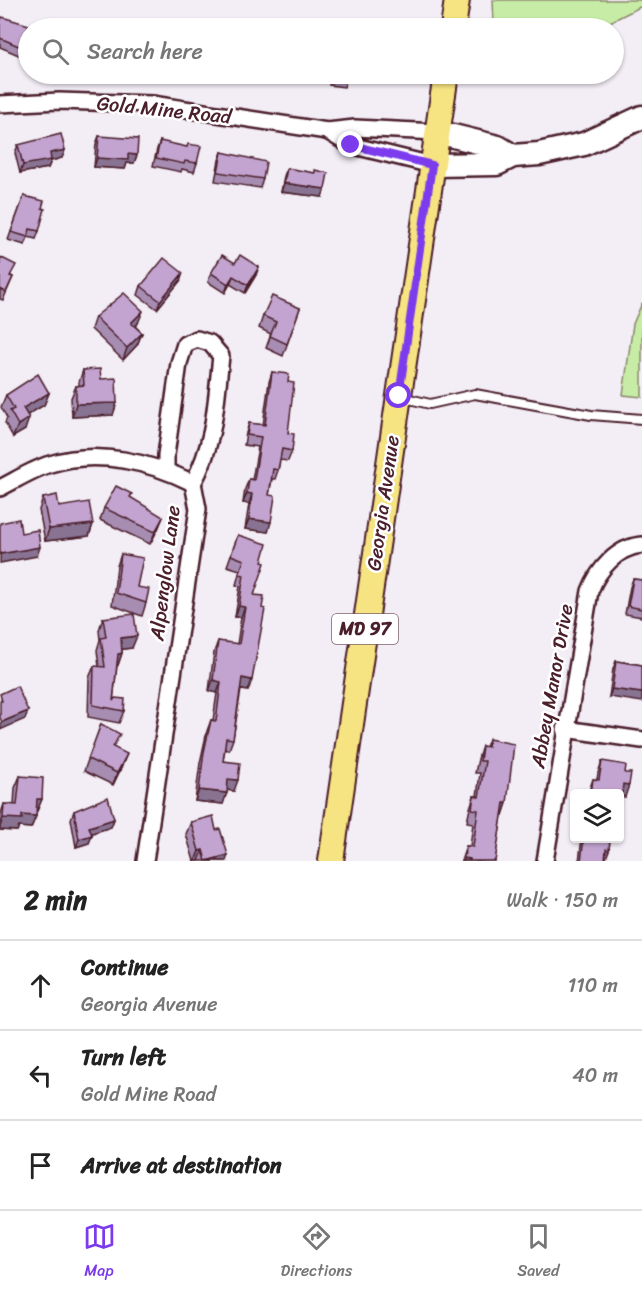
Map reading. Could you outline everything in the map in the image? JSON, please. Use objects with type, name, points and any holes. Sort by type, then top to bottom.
[{"type":"main road","points":[[454,18],[457,0]]},
{"type":"main road","name":"Georgia Avenue","points":[[331,861],[444,84]]},
{"type":"street","name":"Gold Mine Road","points":[[0,104],[59,100],[153,104],[327,131],[355,128],[436,132],[498,147],[513,156]]},
{"type":"street","name":"Gold Mine Road","points":[[327,131],[351,145],[432,165],[497,164],[513,156],[539,154],[584,144],[642,117]]},
{"type":"street","name":"Alpenglow Lane","points":[[144,861],[198,509],[193,483],[206,461],[212,435],[220,356],[210,343],[197,339],[185,344],[179,363],[166,455],[166,470]]},
{"type":"street","points":[[0,488],[50,464],[92,457],[141,463],[166,470],[193,483]]},
{"type":"street","name":"Abbey Manor Drive","points":[[545,861],[585,609],[595,578],[611,558],[642,545]]},
{"type":"street","points":[[565,729],[642,740]]},
{"type":"lane","points":[[399,396],[429,404],[475,394],[591,415],[642,419]]},
{"type":"green space","points":[[493,0],[642,0],[642,6],[618,18],[494,18]]},
{"type":"green space","points":[[642,303],[642,397],[623,395],[633,324]]},
{"type":"building","points":[[2,17],[18,22],[18,46],[0,38]]},
{"type":"building","points":[[61,134],[65,150],[50,153],[51,160],[23,165],[18,145]]},
{"type":"building","points":[[99,136],[138,139],[137,155],[128,154],[128,160],[97,158]]},
{"type":"building","points":[[160,141],[187,147],[188,144],[201,146],[197,163],[185,161],[184,164],[156,158]]},
{"type":"building","points":[[222,152],[266,162],[263,179],[218,172]]},
{"type":"building","points":[[287,168],[328,173],[325,189],[284,183]]},
{"type":"building","points":[[24,196],[44,201],[42,208],[45,209],[39,231],[30,229],[28,237],[11,232]]},
{"type":"building","points":[[222,255],[235,263],[240,255],[259,267],[248,285],[233,276],[228,284],[211,273]]},
{"type":"building","points":[[0,257],[16,265],[10,276],[13,277],[6,292],[0,289]]},
{"type":"building","points":[[164,258],[183,273],[160,301],[141,286]]},
{"type":"building","points":[[124,293],[143,311],[131,323],[142,333],[127,348],[95,317]]},
{"type":"building","points":[[272,296],[300,308],[287,344],[270,336],[276,322],[263,316]]},
{"type":"building","points":[[100,369],[101,379],[116,378],[117,403],[76,404],[76,386],[84,385],[83,370]]},
{"type":"building","points":[[272,372],[289,374],[288,382],[294,383],[288,433],[294,434],[292,451],[282,449],[278,470],[273,469],[269,495],[275,496],[271,522],[249,519],[252,494],[247,493],[249,479],[254,480],[261,437],[247,435],[249,423],[265,425]]},
{"type":"building","points":[[38,374],[49,393],[23,408],[29,418],[18,425],[10,411],[14,409],[6,395]]},
{"type":"building","points":[[116,486],[132,494],[130,497],[163,517],[155,532],[104,508]]},
{"type":"building","points":[[57,495],[59,507],[89,502],[93,524],[49,529],[43,498]]},
{"type":"building","points":[[19,519],[21,533],[38,530],[40,547],[0,554],[0,523]]},
{"type":"building","points":[[238,535],[267,544],[262,562],[265,563],[254,595],[264,596],[262,608],[265,609],[252,680],[242,678],[233,739],[226,738],[223,761],[240,763],[238,780],[228,779],[227,793],[199,790],[211,720],[216,721],[221,682],[213,680],[218,641],[239,644],[245,607],[239,606],[244,575],[239,574],[244,560],[231,555]]},
{"type":"building","points":[[121,554],[143,558],[137,587],[149,589],[146,603],[116,593]]},
{"type":"building","points":[[633,579],[642,580],[642,609],[628,606]]},
{"type":"building","points":[[134,614],[137,636],[121,638],[122,653],[118,654],[113,701],[115,698],[125,699],[124,711],[93,705],[94,666],[105,667],[101,638],[106,637],[103,618]]},
{"type":"building","points":[[616,661],[642,665],[642,693],[612,689]]},
{"type":"building","points":[[17,686],[28,711],[2,722],[0,694]]},
{"type":"building","points":[[101,724],[120,734],[113,747],[127,754],[117,773],[88,759]]},
{"type":"building","points":[[489,739],[514,744],[507,803],[504,803],[495,861],[470,861],[464,858],[466,846],[473,847],[478,810],[472,809],[474,796],[479,797],[485,761],[480,761],[482,746],[488,747]]},
{"type":"building","points":[[602,761],[626,765],[625,773],[631,773],[629,785],[623,784],[622,789],[592,789],[593,779],[599,780]]},
{"type":"building","points":[[20,776],[43,778],[42,799],[37,799],[36,816],[22,815],[22,819],[3,818],[4,804],[17,805]]},
{"type":"building","points":[[108,797],[114,819],[89,827],[92,835],[79,839],[74,811]]},
{"type":"building","points":[[213,816],[216,830],[220,829],[228,855],[206,861],[203,850],[199,851],[191,822]]},
{"type":"building","points":[[583,843],[610,843],[609,850],[606,849],[605,861],[581,861]]},
{"type":"route","points":[[351,145],[432,165],[399,396]]}]
